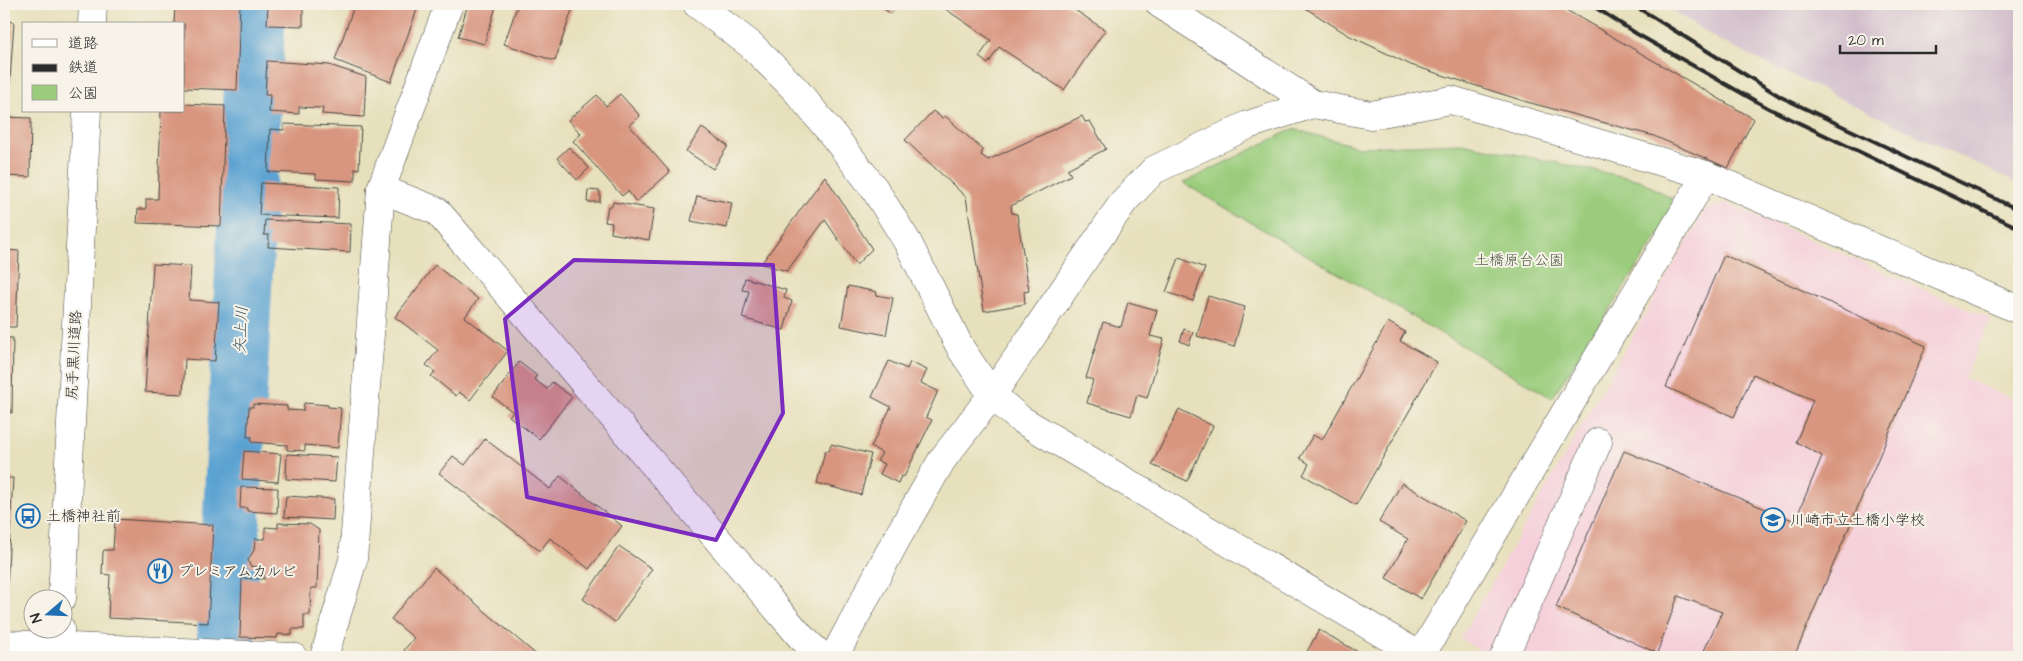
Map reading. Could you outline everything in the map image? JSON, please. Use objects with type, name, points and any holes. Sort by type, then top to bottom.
[{"type":"street","points":[[92,4],[92,22]]},
{"type":"street","points":[[324,657],[353,560],[381,189],[449,4]]},
{"type":"street","points":[[697,4],[751,45],[795,89],[868,180],[908,243],[961,349],[992,395],[1020,419],[1421,657],[1706,174]]},
{"type":"street","points":[[1160,4],[1313,104],[1371,114],[1451,100],[1706,174],[2019,310]]},
{"type":"street","points":[[834,657],[896,540],[942,460],[992,395],[1124,201],[1154,170],[1248,125],[1313,104]]},
{"type":"street","name":"尻手黒川道路","points":[[63,588],[87,112]]},
{"type":"street","points":[[381,189],[437,211],[801,636],[823,657]]},
{"type":"street","points":[[1504,657],[1598,442]]},
{"type":"street","points":[[4,644],[60,644],[293,657]]},
{"type":"highlighted area","points":[[574,260],[773,265],[783,413],[716,540],[527,497],[505,319]]},
{"type":"shaded area","points":[[1663,4],[2019,4],[2019,184],[1718,40]]},
{"type":"shaded area","name":"川崎市立土橋小学校","points":[[1727,203],[1991,319],[1964,378],[2019,402],[2019,657],[1491,657],[1460,639],[1705,209]]},
{"type":"green space","name":"土橋原台公園","points":[[1293,129],[1359,147],[1461,143],[1640,180],[1679,203],[1552,398],[1183,183]]},
{"type":"building","points":[[175,4],[240,4],[237,90],[185,88],[185,22],[174,22]]},
{"type":"building","points":[[268,4],[303,4],[303,26],[267,25]]},
{"type":"building","points":[[348,4],[419,4],[391,82],[335,60],[354,6]]},
{"type":"building","points":[[468,4],[497,4],[484,44],[458,37]]},
{"type":"building","points":[[518,4],[574,4],[555,61],[504,44]]},
{"type":"building","points":[[877,4],[898,4],[891,14]]},
{"type":"building","points":[[938,4],[1066,4],[1105,30],[1064,90],[999,47],[988,64],[979,57],[991,40]]},
{"type":"building","points":[[1299,4],[1556,4],[1754,119],[1728,168],[1654,136],[1527,102],[1411,65],[1348,35]]},
{"type":"building","points":[[4,21],[14,22],[9,94],[4,94]]},
{"type":"building","points":[[267,61],[329,65],[366,77],[364,117],[322,114],[323,108],[299,107],[299,114],[269,112],[270,95],[265,95]]},
{"type":"building","points":[[620,94],[640,116],[629,125],[670,172],[636,202],[628,191],[622,196],[573,141],[581,134],[568,120],[597,95],[606,106]]},
{"type":"building","points":[[185,104],[225,106],[221,226],[137,223],[138,209],[146,209],[146,199],[158,199],[161,112],[185,112]]},
{"type":"building","points":[[933,111],[942,118],[945,116],[983,150],[981,155],[988,160],[1082,116],[1085,122],[1090,121],[1106,149],[1067,169],[1071,175],[1011,206],[1012,213],[1017,214],[1029,291],[1024,292],[1025,304],[984,311],[966,197],[905,140]]},
{"type":"building","points":[[4,117],[31,118],[30,177],[4,176]]},
{"type":"building","points":[[284,124],[361,127],[359,169],[355,168],[355,181],[316,179],[316,174],[268,172],[270,129],[284,130]]},
{"type":"building","points":[[702,128],[728,146],[713,169],[686,151]]},
{"type":"building","points":[[569,147],[589,168],[577,180],[557,158]]},
{"type":"building","points":[[825,176],[872,249],[856,265],[825,220],[787,271],[761,264]]},
{"type":"building","points":[[261,183],[339,187],[338,218],[259,215]]},
{"type":"building","points":[[588,190],[600,191],[600,202],[587,202]]},
{"type":"building","points":[[697,196],[732,203],[727,228],[691,221]]},
{"type":"building","points":[[613,202],[654,209],[649,240],[611,233],[612,223],[605,222],[608,206],[612,206]]},
{"type":"building","points":[[265,220],[351,224],[350,252],[268,247],[269,235],[264,235]]},
{"type":"building","points":[[4,250],[19,251],[16,327],[4,327]]},
{"type":"building","points":[[1724,255],[1926,346],[1794,657],[1701,657],[1722,612],[1678,596],[1657,653],[1556,607],[1624,451],[1795,521],[1822,456],[1796,442],[1813,400],[1753,374],[1734,417],[1666,387]]},
{"type":"building","points":[[1179,258],[1205,268],[1193,301],[1166,292]]},
{"type":"building","points":[[153,264],[191,266],[189,300],[219,302],[215,361],[185,359],[183,394],[145,392]]},
{"type":"building","points":[[435,265],[478,299],[465,317],[508,351],[470,400],[459,392],[456,396],[431,376],[435,372],[426,365],[438,350],[395,317]]},
{"type":"building","points":[[745,278],[786,290],[784,298],[792,301],[784,330],[742,318],[749,291],[742,290]]},
{"type":"building","points":[[848,286],[877,292],[876,295],[893,298],[886,335],[841,326]]},
{"type":"building","points":[[1208,296],[1245,307],[1234,347],[1197,336]]},
{"type":"building","points":[[1128,302],[1157,310],[1150,336],[1164,339],[1147,398],[1137,395],[1131,416],[1087,403],[1093,380],[1086,378],[1103,322],[1121,327]]},
{"type":"building","points":[[1388,322],[1405,332],[1400,341],[1437,362],[1356,505],[1303,475],[1309,464],[1300,458],[1313,435],[1322,440]]},
{"type":"building","points":[[1184,329],[1193,332],[1189,345],[1180,341]]},
{"type":"building","points":[[4,338],[13,338],[12,413],[4,412]]},
{"type":"building","points":[[889,361],[907,369],[910,362],[927,370],[921,383],[938,391],[926,417],[932,420],[904,477],[901,476],[898,483],[880,474],[885,464],[877,461],[882,453],[871,447],[891,407],[872,397]]},
{"type":"building","points":[[519,362],[537,376],[534,379],[547,389],[552,382],[572,397],[539,439],[509,416],[513,412],[493,397]]},
{"type":"building","points":[[304,403],[341,408],[338,448],[305,445],[305,451],[287,450],[287,445],[251,442],[252,437],[247,437],[249,407],[253,407],[253,404],[287,406],[287,410],[303,411]]},
{"type":"building","points":[[1179,409],[1213,426],[1187,481],[1152,465]]},
{"type":"building","points":[[485,439],[550,489],[560,476],[622,526],[589,569],[550,538],[540,551],[439,473],[453,456],[465,465]]},
{"type":"building","points":[[831,444],[871,454],[861,495],[817,483],[825,451],[829,451]]},
{"type":"building","points":[[244,451],[281,454],[278,482],[242,479]]},
{"type":"building","points":[[287,454],[337,457],[335,482],[286,479]]},
{"type":"building","points":[[4,478],[13,478],[6,604],[4,606]]},
{"type":"building","points":[[1402,483],[1466,521],[1421,599],[1386,578],[1408,539],[1379,522]]},
{"type":"building","points":[[241,487],[278,488],[277,513],[247,511],[247,508],[240,508]]},
{"type":"building","points":[[286,496],[334,499],[333,520],[284,517]]},
{"type":"building","points":[[115,519],[213,525],[208,623],[108,618],[110,575],[102,574],[103,552],[104,550],[113,550]]},
{"type":"building","points":[[278,523],[310,524],[319,530],[317,588],[311,588],[310,615],[304,615],[304,629],[292,629],[292,635],[278,634],[277,638],[240,637],[242,578],[264,579],[264,568],[250,566],[248,560],[254,550],[255,539],[265,539],[265,527],[278,528]]},
{"type":"building","points":[[619,546],[652,569],[615,622],[583,599]]},
{"type":"building","points":[[434,568],[539,657],[412,657],[404,650],[414,638],[391,619]]},
{"type":"building","points":[[1319,630],[1367,657],[1304,657]]},
{"type":"waterway","name":"矢上川","points":[[225,657],[257,4]]},
{"type":"railway","points":[[1590,4],[1637,34],[1768,108],[2019,228]]},
{"type":"railway","points":[[1632,4],[1781,97],[2019,210]]},
{"type":"place","name":"土橋神社前","points":[[28,516]]},
{"type":"place","name":"川崎市立土橋小学校","points":[[1773,520]]},
{"type":"place","name":"プレミアムカルビ","points":[[160,571]]}]
